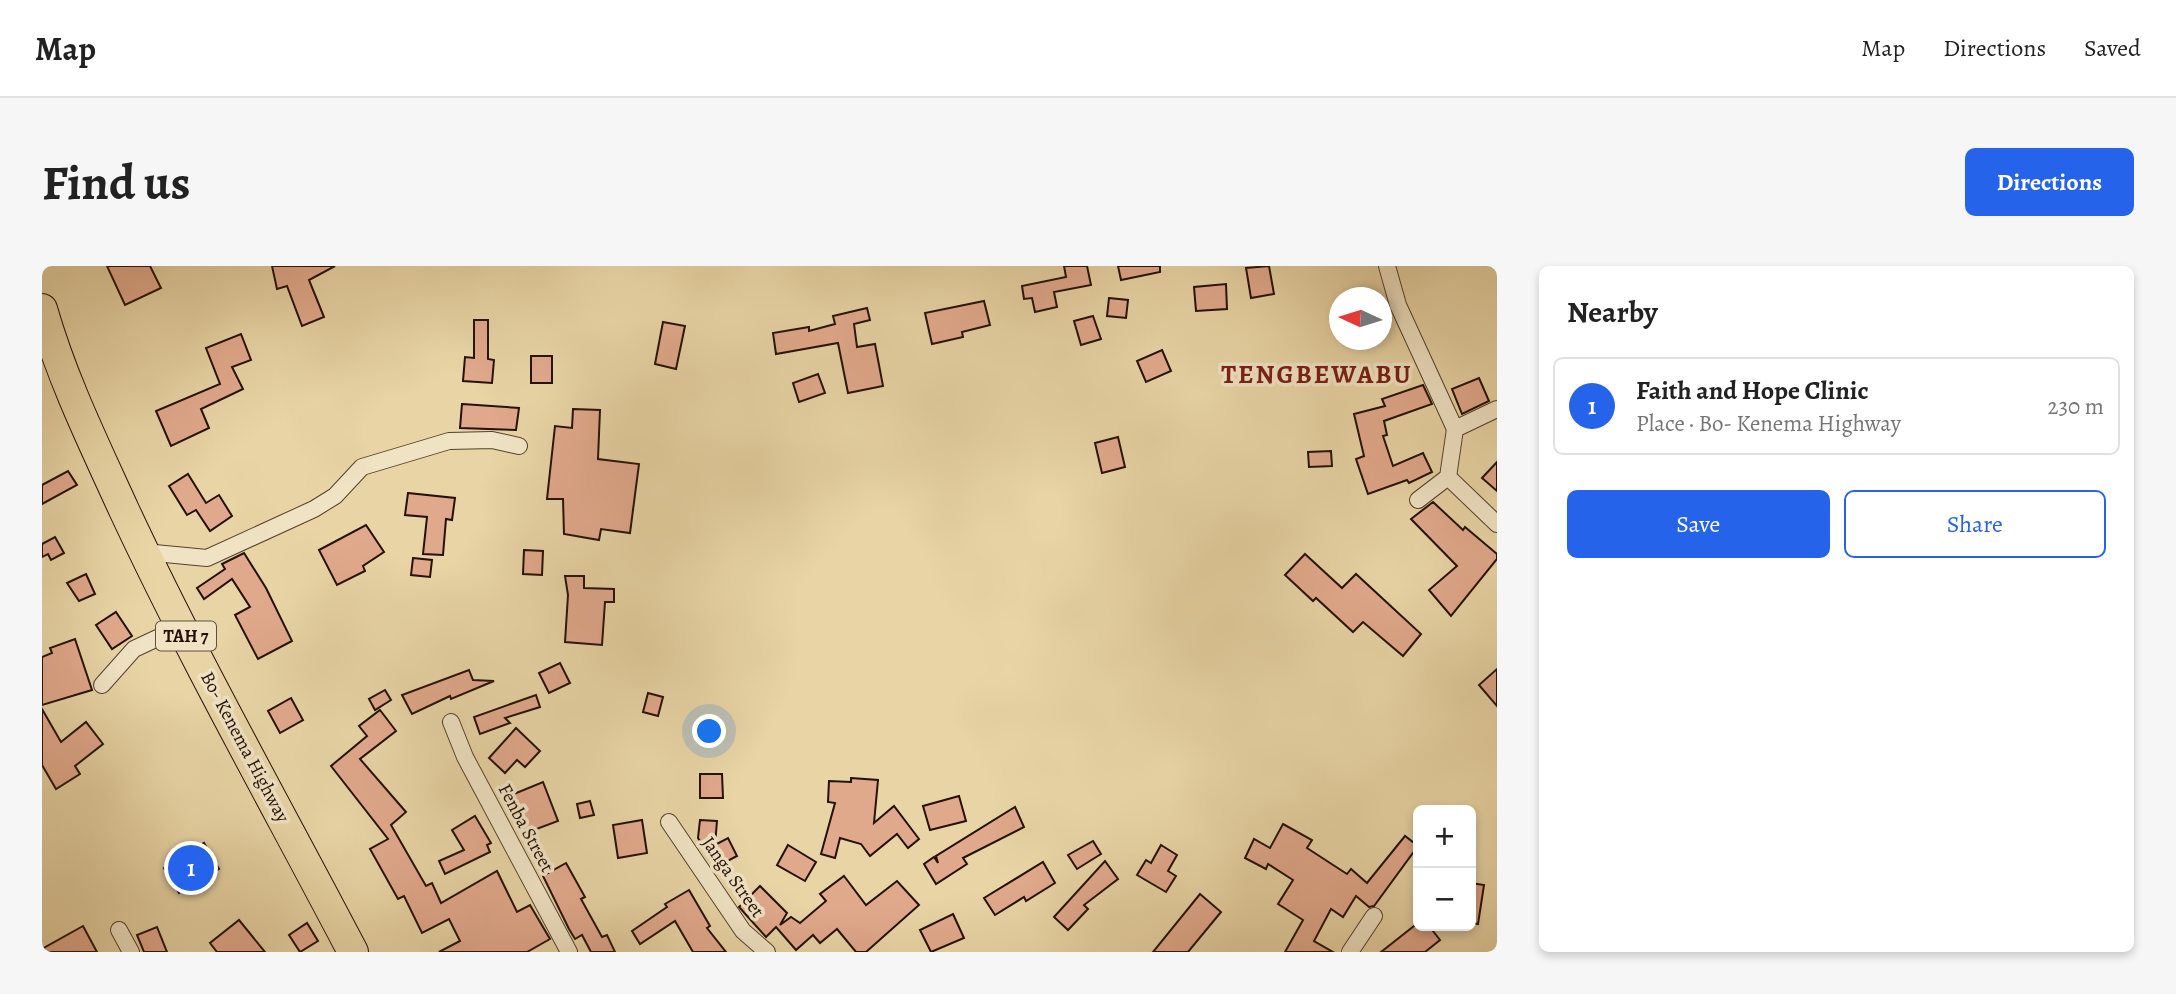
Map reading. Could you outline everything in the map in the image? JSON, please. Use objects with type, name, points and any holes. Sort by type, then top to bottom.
[{"type":"highway","name":"Bo- Kenema Highway","points":[[42,309],[55,353],[144,552],[353,952]]},
{"type":"street","points":[[1387,266],[1398,305],[1455,429],[1448,477],[1419,500]]},
{"type":"street","points":[[1455,429],[1497,409]]},
{"type":"street","points":[[144,552],[207,558],[325,503],[362,467],[449,441],[481,439],[519,446]]},
{"type":"street","points":[[1448,477],[1497,524]]},
{"type":"street","points":[[102,685],[134,649],[181,627]]},
{"type":"street","name":"Fenba Street","points":[[451,722],[465,757],[569,952]]},
{"type":"street","name":"Janga Street","points":[[669,822],[743,931],[767,952]]},
{"type":"street","points":[[1350,952],[1374,916]]},
{"type":"street","points":[[119,930],[131,952]]},
{"type":"building","points":[[107,266],[150,266],[161,288],[125,305]]},
{"type":"building","points":[[272,266],[335,266],[309,280],[324,317],[302,326],[287,286],[277,289]]},
{"type":"building","points":[[1064,266],[1087,266],[1091,285],[1054,292],[1057,307],[1035,312],[1032,298],[1024,299],[1022,286],[1066,277]]},
{"type":"building","points":[[1118,266],[1160,266],[1160,272],[1121,280]]},
{"type":"building","points":[[1269,266],[1274,294],[1251,298],[1246,268]]},
{"type":"building","points":[[1226,284],[1227,309],[1196,311],[1194,287]]},
{"type":"building","points":[[1109,298],[1128,300],[1126,318],[1107,316]]},
{"type":"building","points":[[984,301],[990,325],[962,332],[963,337],[932,344],[925,313]]},
{"type":"building","points":[[867,308],[870,320],[854,324],[857,347],[875,344],[883,386],[848,393],[838,343],[776,354],[773,333],[809,327],[809,331],[835,324],[833,316]]},
{"type":"building","points":[[1093,316],[1101,339],[1081,345],[1074,321]]},
{"type":"building","points":[[474,320],[488,320],[488,359],[494,360],[492,383],[463,381],[465,357],[474,358]]},
{"type":"building","points":[[663,322],[685,326],[676,369],[655,364]]},
{"type":"building","points":[[241,334],[251,360],[232,367],[243,389],[201,409],[209,428],[171,446],[156,411],[220,384],[206,348]]},
{"type":"building","points":[[1162,350],[1171,371],[1146,382],[1137,361]]},
{"type":"building","points":[[531,356],[552,356],[552,383],[531,383]]},
{"type":"building","points":[[818,374],[825,393],[799,402],[793,383]]},
{"type":"building","points":[[1479,378],[1489,401],[1462,414],[1452,389]]},
{"type":"building","points":[[1423,385],[1432,404],[1384,421],[1387,435],[1383,436],[1393,466],[1423,453],[1432,472],[1409,483],[1407,480],[1368,494],[1356,459],[1364,456],[1354,414],[1385,406],[1382,399]]},
{"type":"building","points":[[462,404],[519,408],[516,430],[460,428]]},
{"type":"building","points":[[573,409],[600,410],[598,459],[639,464],[630,533],[601,529],[599,540],[564,534],[563,499],[547,499],[555,426],[572,428]]},
{"type":"building","points":[[1118,437],[1125,467],[1102,473],[1095,443]]},
{"type":"building","points":[[1331,451],[1332,466],[1309,467],[1308,452]]},
{"type":"building","points":[[1497,462],[1497,491],[1482,478]]},
{"type":"building","points":[[68,471],[77,485],[42,504],[42,485]]},
{"type":"building","points":[[188,474],[206,503],[219,495],[232,516],[210,531],[196,510],[187,515],[169,486]]},
{"type":"building","points":[[408,493],[455,498],[452,520],[446,519],[443,555],[423,554],[427,517],[405,515]]},
{"type":"building","points":[[1433,502],[1463,530],[1465,527],[1497,554],[1497,559],[1451,616],[1429,590],[1457,566],[1411,519]]},
{"type":"building","points":[[366,525],[384,552],[363,566],[365,571],[337,585],[319,550]]},
{"type":"building","points":[[55,537],[64,553],[51,560],[48,554],[42,557],[42,544]]},
{"type":"building","points":[[524,550],[543,551],[542,575],[523,574]]},
{"type":"building","points":[[244,553],[266,588],[292,641],[258,659],[235,615],[250,607],[232,579],[204,599],[197,588],[225,569],[222,564]]},
{"type":"building","points":[[1305,554],[1342,588],[1356,574],[1421,634],[1403,656],[1363,622],[1353,632],[1316,598],[1313,601],[1285,575]]},
{"type":"building","points":[[413,558],[432,560],[430,577],[411,575]]},
{"type":"building","points":[[86,574],[95,594],[79,601],[67,583]]},
{"type":"building","points":[[565,576],[584,576],[584,588],[614,589],[614,602],[605,602],[602,645],[565,642],[568,595]]},
{"type":"building","points":[[116,612],[132,636],[112,649],[96,625]]},
{"type":"building","points":[[75,639],[92,690],[42,705],[42,657],[52,653],[50,648]]},
{"type":"building","points":[[560,663],[570,683],[549,693],[539,673]]},
{"type":"building","points":[[1497,669],[1497,706],[1479,685]]},
{"type":"building","points":[[469,670],[473,680],[494,681],[451,699],[450,696],[412,714],[402,695]]},
{"type":"building","points":[[385,690],[391,700],[375,710],[369,699]]},
{"type":"building","points":[[648,693],[663,697],[658,716],[643,712]]},
{"type":"building","points":[[536,695],[540,707],[505,718],[510,723],[480,734],[474,717]]},
{"type":"building","points":[[291,698],[303,720],[280,733],[268,711]]},
{"type":"building","points":[[42,709],[61,742],[86,722],[103,744],[75,766],[80,774],[56,789],[42,765]]},
{"type":"building","points":[[380,710],[396,731],[360,759],[406,812],[391,825],[426,886],[432,883],[441,903],[497,871],[517,912],[530,905],[550,939],[527,952],[439,952],[460,941],[449,919],[422,933],[404,896],[398,899],[370,849],[388,839],[331,766],[367,736],[359,726]]},
{"type":"building","points":[[516,728],[540,751],[525,767],[517,760],[505,773],[489,758]]},
{"type":"building","points":[[700,774],[722,774],[723,798],[700,798]]},
{"type":"building","points":[[851,778],[878,780],[874,823],[894,806],[919,839],[908,848],[897,834],[870,856],[861,844],[840,838],[835,858],[821,854],[835,803],[828,802],[829,781],[851,782]]},
{"type":"building","points":[[543,782],[558,821],[526,833],[509,796]]},
{"type":"building","points":[[959,796],[966,821],[930,830],[923,806]]},
{"type":"building","points":[[590,801],[594,815],[580,818],[577,804]]},
{"type":"building","points":[[1015,807],[1024,827],[963,858],[967,864],[936,884],[924,864],[934,857],[938,863],[936,856]]},
{"type":"building","points":[[475,816],[491,843],[487,845],[490,852],[445,874],[439,861],[464,850],[452,830]]},
{"type":"building","points":[[642,820],[647,853],[618,858],[613,825]]},
{"type":"building","points":[[700,820],[717,821],[715,845],[728,838],[737,856],[716,867],[698,838]]},
{"type":"building","points":[[1283,824],[1312,840],[1307,848],[1347,874],[1351,869],[1367,883],[1405,836],[1413,842],[1413,853],[1374,906],[1369,907],[1356,896],[1343,917],[1331,909],[1314,941],[1333,952],[1285,952],[1303,920],[1278,904],[1293,880],[1268,864],[1266,869],[1245,858],[1254,839],[1270,848]]},
{"type":"building","points":[[1093,841],[1101,854],[1077,869],[1068,855]]},
{"type":"building","points":[[204,843],[219,869],[179,893],[164,868]]},
{"type":"building","points":[[788,845],[816,862],[805,881],[777,865]]},
{"type":"building","points":[[1161,845],[1177,855],[1168,871],[1176,876],[1166,892],[1137,875],[1146,860],[1151,863]]},
{"type":"building","points":[[1105,861],[1118,879],[1084,905],[1088,909],[1068,930],[1054,917]]},
{"type":"building","points":[[1043,862],[1055,883],[1026,901],[1024,897],[995,915],[984,898]]},
{"type":"building","points":[[566,863],[585,897],[581,899],[602,937],[607,935],[615,952],[591,952],[582,935],[575,939],[569,929],[543,876]]},
{"type":"building","points":[[844,876],[866,905],[897,881],[919,905],[866,952],[856,952],[837,929],[820,943],[813,935],[796,950],[776,927],[766,937],[739,907],[760,886],[787,913],[780,925],[791,917],[800,923],[826,901],[820,894]]},
{"type":"building","points":[[1476,884],[1484,885],[1476,924]]},
{"type":"building","points":[[689,890],[710,926],[707,928],[726,952],[693,952],[675,921],[640,944],[632,931],[667,907],[665,904]]},
{"type":"building","points":[[1200,894],[1221,912],[1188,952],[1153,952]]},
{"type":"building","points":[[953,914],[964,938],[931,952],[920,930]]},
{"type":"building","points":[[239,920],[265,952],[217,952],[210,943]]},
{"type":"building","points":[[307,923],[318,941],[300,952],[289,935]]},
{"type":"building","points":[[83,926],[97,952],[42,952],[42,949]]},
{"type":"building","points":[[157,927],[167,952],[144,952],[137,935]]},
{"type":"building","points":[[1413,927],[1413,931],[1433,931],[1440,940],[1425,952],[1381,952]]},
{"type":"place","name":"Faith and Hope Clinic","points":[[191,868]]},
{"type":"district","name":"TENGBEWABU","points":[[1317,374]]}]
